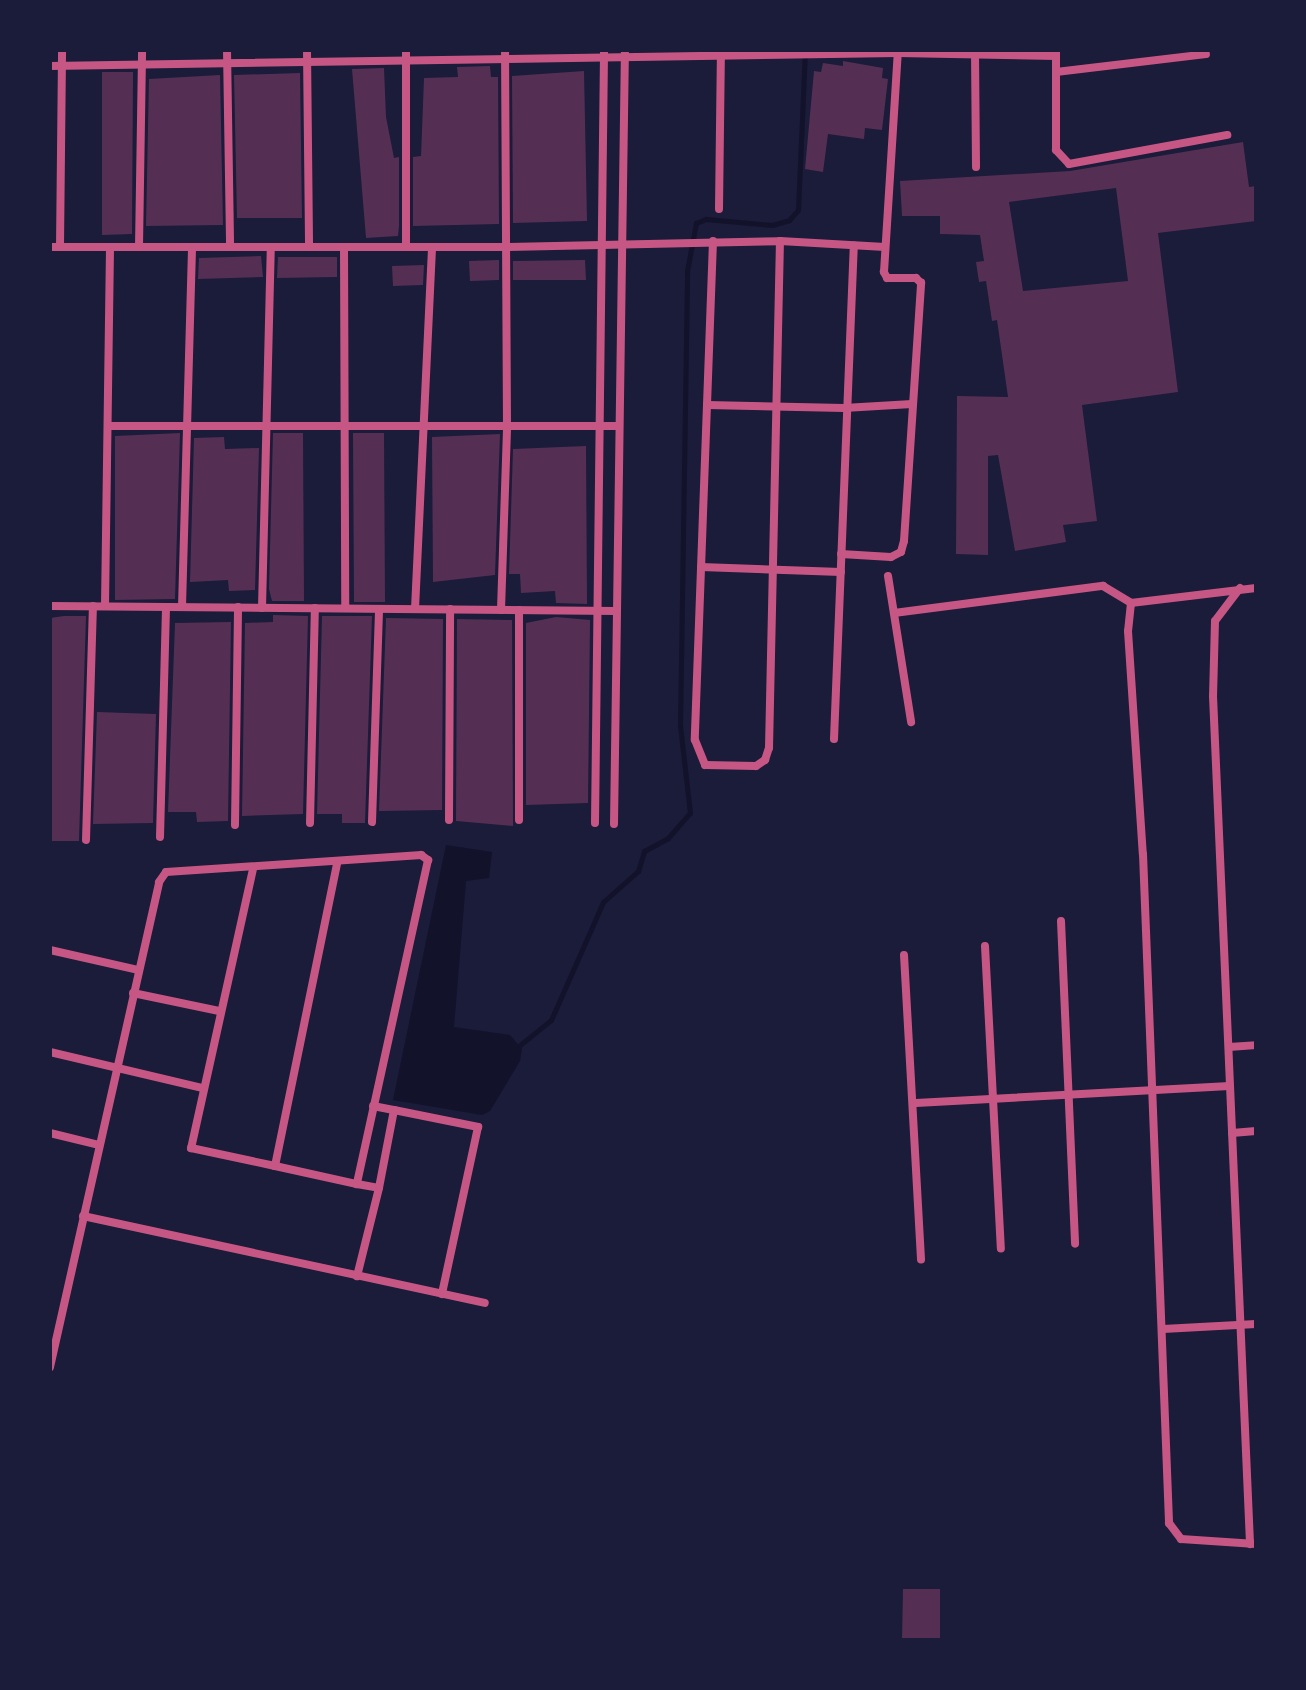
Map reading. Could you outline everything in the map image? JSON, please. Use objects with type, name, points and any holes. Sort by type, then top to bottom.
[{"type":"street","points":[[60,247],[62,50]]},
{"type":"street","points":[[139,247],[142,50]]},
{"type":"street","points":[[227,50],[230,247]]},
{"type":"street","points":[[307,50],[309,246]]},
{"type":"street","points":[[406,50],[406,247]]},
{"type":"street","points":[[501,610],[507,426],[505,50]]},
{"type":"street","points":[[50,66],[505,63],[604,54],[792,56],[898,51],[1056,53],[1056,150],[1069,164],[1227,135]]},
{"type":"street","points":[[841,554],[891,557],[901,552],[921,283],[885,276],[898,51]]},
{"type":"street","points":[[975,53],[976,167]]},
{"type":"street","points":[[595,823],[599,426],[605,243],[604,54]]},
{"type":"street","points":[[614,824],[617,426],[625,54]]},
{"type":"street","points":[[719,209],[721,54]]},
{"type":"street","points":[[1056,72],[1206,54]]},
{"type":"street","points":[[50,247],[505,247],[621,241],[780,241],[885,247]]},
{"type":"street","points":[[709,241],[697,753],[705,765],[756,766],[765,760],[769,748],[780,241]]},
{"type":"street","points":[[834,739],[844,408],[854,245]]},
{"type":"street","points":[[105,606],[111,426],[110,247]]},
{"type":"street","points":[[182,607],[192,247]]},
{"type":"street","points":[[262,608],[271,247]]},
{"type":"street","points":[[344,247],[347,426],[345,608]]},
{"type":"street","points":[[415,609],[426,426],[432,247]]},
{"type":"street","points":[[707,405],[844,408],[912,404]]},
{"type":"street","points":[[111,426],[617,426]]},
{"type":"street","points":[[701,567],[841,572]]},
{"type":"street","points":[[888,576],[911,722]]},
{"type":"street","points":[[894,613],[1103,586],[1131,603],[1256,588]]},
{"type":"street","points":[[1131,603],[1128,631],[1154,1093],[1173,1533],[1181,1539],[1253,1544],[1230,1086],[1215,621],[1240,588]]},
{"type":"street","points":[[50,606],[616,611]]},
{"type":"street","points":[[86,840],[93,606]]},
{"type":"street","points":[[160,837],[166,607]]},
{"type":"street","points":[[235,825],[238,607]]},
{"type":"street","points":[[310,823],[315,608]]},
{"type":"street","points":[[372,822],[379,609]]},
{"type":"street","points":[[449,820],[450,609]]},
{"type":"street","points":[[519,610],[519,820]]},
{"type":"street","points":[[50,1367],[160,876],[421,855],[428,860],[357,1184]]},
{"type":"street","points":[[275,1166],[337,863]]},
{"type":"street","points":[[253,869],[191,1148],[379,1188]]},
{"type":"street","points":[[1061,921],[1075,1244]]},
{"type":"street","points":[[985,946],[1001,1249]]},
{"type":"street","points":[[50,950],[138,970]]},
{"type":"street","points":[[904,955],[916,1103],[921,1260]]},
{"type":"street","points":[[133,993],[219,1011]]},
{"type":"street","points":[[1229,1047],[1256,1045]]},
{"type":"street","points":[[50,1052],[202,1088]]},
{"type":"street","points":[[916,1103],[1070,1098],[1230,1086]]},
{"type":"street","points":[[373,1106],[478,1127],[442,1294]]},
{"type":"street","points":[[357,1276],[394,1110]]},
{"type":"street","points":[[1232,1133],[1256,1131]]},
{"type":"street","points":[[50,1133],[99,1145]]},
{"type":"street","points":[[83,1216],[485,1303]]},
{"type":"street","points":[[1163,1329],[1256,1324]]},
{"type":"shaded area","points":[[446,845],[492,852],[489,878],[466,881],[454,1027],[510,1035],[522,1049],[520,1061],[490,1111],[482,1115],[393,1100]]},
{"type":"building","points":[[843,61],[883,68],[882,78],[888,79],[882,130],[865,128],[864,139],[828,134],[823,172],[805,169],[814,71],[821,72],[823,63],[843,66]]},
{"type":"building","points":[[490,66],[491,77],[498,77],[499,224],[413,226],[413,157],[421,156],[424,78],[458,77],[457,67]]},
{"type":"building","points":[[384,68],[386,117],[394,158],[399,157],[398,236],[366,238],[352,69]]},
{"type":"building","points":[[584,71],[587,221],[513,223],[512,76]]},
{"type":"building","points":[[102,72],[133,72],[132,234],[102,235]]},
{"type":"building","points":[[300,73],[302,218],[237,218],[234,75]]},
{"type":"building","points":[[220,75],[223,225],[146,226],[149,79]]},
{"type":"building","points":[[1243,142],[1249,187],[1256,186],[1256,221],[1158,233],[1178,392],[1082,405],[1097,521],[1063,525],[1066,542],[1015,551],[998,455],[988,456],[988,555],[956,554],[957,396],[1008,397],[997,320],[992,321],[986,281],[979,282],[976,262],[984,261],[980,235],[940,234],[940,216],[902,216],[900,181],[1070,171]],"holes":[[[1116,188],[1128,281],[1023,291],[1009,202]]]},
{"type":"building","points":[[261,256],[263,277],[198,279],[199,258]]},
{"type":"building","points":[[278,257],[337,257],[337,277],[277,278]]},
{"type":"building","points":[[499,260],[499,280],[470,281],[469,261]]},
{"type":"building","points":[[585,260],[586,280],[513,280],[513,261]]},
{"type":"building","points":[[424,265],[423,285],[393,286],[392,266]]},
{"type":"building","points":[[180,433],[175,599],[115,600],[115,436]]},
{"type":"building","points":[[273,433],[303,433],[304,601],[272,601],[269,589]]},
{"type":"building","points":[[353,433],[384,433],[385,602],[354,602]]},
{"type":"building","points":[[500,434],[495,575],[433,582],[432,437]]},
{"type":"building","points":[[224,437],[225,449],[259,448],[255,590],[229,591],[228,580],[190,582],[194,438]]},
{"type":"building","points":[[586,446],[587,604],[556,603],[555,591],[521,593],[520,574],[509,574],[513,449]]},
{"type":"building","points":[[273,615],[308,616],[303,814],[242,816],[245,623],[273,622]]},
{"type":"building","points":[[86,616],[79,841],[50,841],[50,618]]},
{"type":"building","points":[[322,616],[372,616],[365,823],[342,823],[342,814],[317,814]]},
{"type":"building","points":[[556,617],[590,620],[588,803],[526,805],[526,623]]},
{"type":"building","points":[[386,618],[443,619],[442,810],[379,811]]},
{"type":"building","points":[[457,619],[512,620],[513,826],[456,821]]},
{"type":"building","points":[[231,622],[228,821],[197,822],[196,812],[168,812],[175,623]]},
{"type":"building","points":[[97,712],[156,714],[153,823],[93,824]]},
{"type":"building","points":[[903,1589],[940,1589],[940,1640],[902,1640]]},
{"type":"waterway","points":[[520,1045],[551,1020],[603,902],[638,871],[644,851],[668,838],[690,813],[680,725],[687,271],[696,223],[706,219],[772,225],[789,220],[798,210],[805,50]]}]
